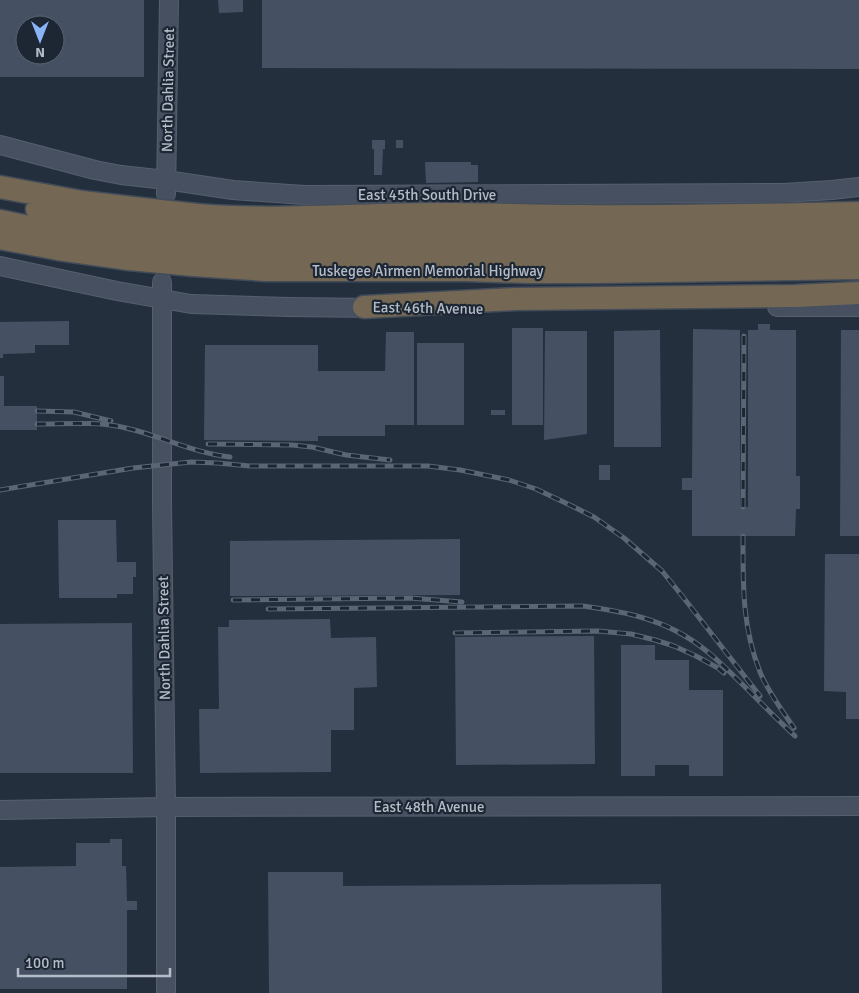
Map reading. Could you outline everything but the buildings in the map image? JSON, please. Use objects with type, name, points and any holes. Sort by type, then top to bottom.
[{"type":"highway","name":"Tuskegee Airmen Memorial Highway","points":[[0,188],[82,202],[131,234],[195,241],[244,218],[449,214],[578,216],[859,214]]},
{"type":"highway","points":[[705,216],[755,206],[859,200]]},
{"type":"highway","points":[[0,201],[78,217],[131,234]]},
{"type":"highway","points":[[0,221],[72,236],[131,234]]},
{"type":"highway","points":[[195,241],[252,235],[859,230]]},
{"type":"highway","name":"Tuskegee Airmen Memorial Highway","points":[[0,238],[58,249],[131,234],[195,241],[266,270],[593,272],[859,268]]},
{"type":"highway","points":[[195,241],[226,252],[434,254],[859,249]]},
{"type":"highway","points":[[593,272],[643,282],[796,288],[859,293]]},
{"type":"highway","points":[[364,307],[516,299],[795,296],[859,293]]},
{"type":"street","name":"North Dahlia Street","points":[[166,187],[169,0]]},
{"type":"street","name":"East 45th South Drive","points":[[0,145],[166,187],[304,195],[784,193],[859,186]]},
{"type":"street","name":"East 46th Avenue","points":[[0,266],[162,291],[191,304],[221,306],[410,309],[859,307]]},
{"type":"street","name":"North Dahlia Street","points":[[162,291],[166,993]]},
{"type":"street","name":"East 48th Avenue","points":[[0,810],[166,807],[859,806]]},
{"type":"railway","points":[[743,507],[744,336]]},
{"type":"railway","points":[[37,411],[74,412],[111,421]]},
{"type":"railway","points":[[37,424],[104,424],[139,431],[203,452],[230,457]]},
{"type":"railway","points":[[208,444],[292,445],[312,447],[346,455],[390,460]]},
{"type":"railway","points":[[0,490],[133,468],[191,462],[250,466],[428,466],[460,470],[509,480],[536,489],[594,517],[624,538],[662,571],[760,696]]},
{"type":"railway","points":[[743,536],[745,605],[754,655],[767,687],[794,728]]},
{"type":"railway","points":[[233,600],[410,598],[462,602]]},
{"type":"railway","points":[[268,609],[583,606],[649,619],[673,629],[710,654],[795,736]]},
{"type":"railway","points":[[455,633],[598,631],[631,634],[674,646],[696,656],[724,673]]}]
